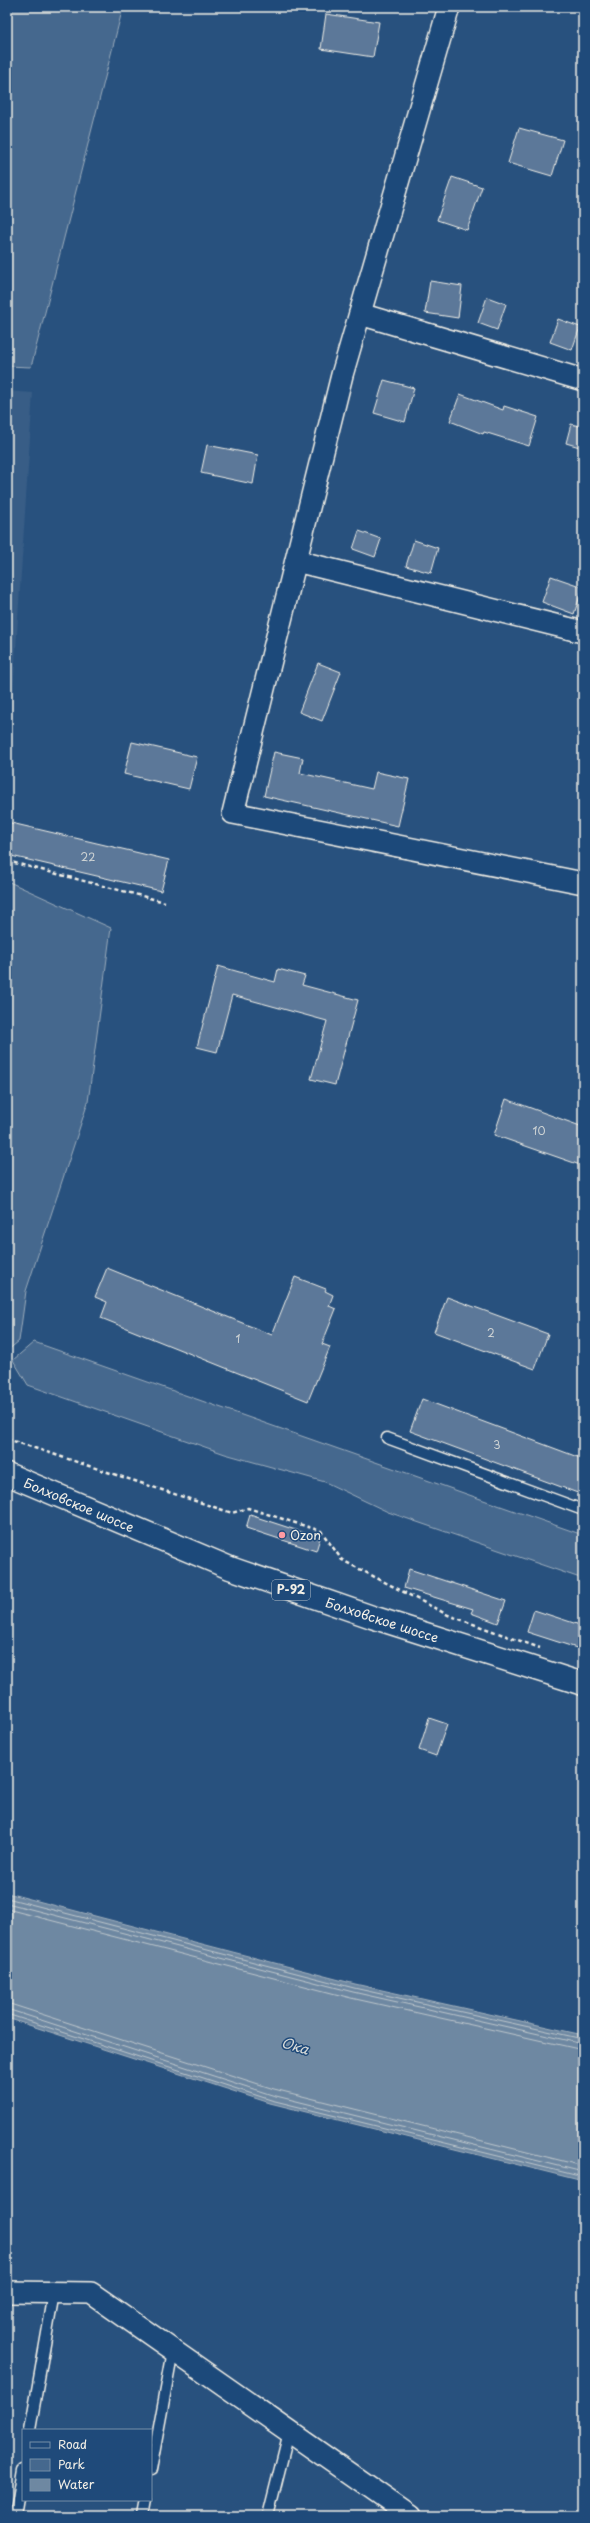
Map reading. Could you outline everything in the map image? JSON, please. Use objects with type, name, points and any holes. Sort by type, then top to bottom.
[{"type":"main road","name":"Болховское шоссе","points":[[7,1474],[230,1568],[365,1614],[583,1684]]},
{"type":"street","points":[[449,7],[342,376],[233,813],[583,883]]},
{"type":"street","points":[[360,314],[583,380]]},
{"type":"street","points":[[296,561],[583,632]]},
{"type":"street","points":[[7,2292],[91,2293],[290,2432],[400,2513]]},
{"type":"lane","points":[[387,1438],[583,1510]]},
{"type":"lane","points":[[30,2429],[54,2293]]},
{"type":"lane","points":[[152,2465],[174,2351]]},
{"type":"lane","points":[[268,2516],[290,2432]]},
{"type":"lane","points":[[14,2516],[22,2474]]},
{"type":"lane","points":[[142,2516],[145,2501]]},
{"type":"path","points":[[7,861],[165,902]]},
{"type":"path","points":[[7,1439],[232,1513],[248,1508],[321,1531],[342,1560],[448,1614],[546,1650]]},
{"type":"shaded area","points":[[7,391],[33,393],[8,769],[7,769]]},
{"type":"green space","points":[[7,7],[123,7],[31,367],[7,366]]},
{"type":"green space","points":[[7,881],[111,928],[88,1102],[26,1291],[19,1341],[7,1351]]},
{"type":"green space","points":[[34,1342],[583,1535],[583,1579],[388,1512],[325,1482],[225,1454],[28,1385],[13,1360]]},
{"type":"water","name":"Ока","points":[[7,1893],[355,1984],[583,2035],[583,2181],[270,2103],[7,2018]]},
{"type":"building","points":[[326,14],[379,22],[373,57],[321,49]]},
{"type":"building","points":[[519,128],[563,140],[552,176],[508,163]]},
{"type":"building","points":[[452,177],[482,187],[467,230],[437,220]]},
{"type":"building","points":[[430,281],[462,286],[458,318],[425,313]]},
{"type":"building","points":[[487,297],[506,304],[497,330],[478,323]]},
{"type":"building","points":[[558,319],[580,327],[572,350],[550,342]]},
{"type":"building","points":[[384,380],[414,388],[405,422],[374,413]]},
{"type":"building","points":[[460,394],[503,410],[504,406],[538,417],[529,446],[484,432],[483,434],[450,421]]},
{"type":"building","points":[[571,424],[583,427],[583,448],[566,443]]},
{"type":"building","points":[[207,445],[258,455],[253,484],[201,473]]},
{"type":"building","points":[[359,531],[381,539],[375,557],[353,549]]},
{"type":"building","points":[[414,540],[438,548],[431,573],[406,566]]},
{"type":"building","points":[[551,576],[583,587],[574,614],[542,602]]},
{"type":"building","points":[[318,663],[341,672],[322,721],[299,712]]},
{"type":"building","points":[[132,742],[197,757],[189,789],[124,774]]},
{"type":"building","points":[[274,752],[303,758],[300,773],[372,789],[376,772],[409,779],[398,826],[264,796]]},
{"type":"building","points":[[7,822],[169,860],[161,891],[7,855]]},
{"type":"building","points":[[218,966],[275,982],[278,969],[305,976],[302,985],[358,1000],[335,1085],[311,1079],[327,1021],[232,995],[217,1052],[197,1047]]},
{"type":"building","points":[[506,1099],[583,1127],[583,1166],[494,1135]]},
{"type":"building","points":[[107,1268],[272,1335],[295,1277],[326,1289],[325,1291],[333,1295],[329,1306],[336,1309],[322,1344],[330,1347],[308,1401],[101,1318],[107,1302],[95,1297]]},
{"type":"building","points":[[447,1297],[548,1334],[535,1369],[434,1332]]},
{"type":"building","points":[[422,1399],[583,1459],[583,1495],[410,1431]]},
{"type":"building","points":[[250,1515],[320,1538],[316,1551],[246,1528]]},
{"type":"building","points":[[409,1569],[506,1601],[498,1623],[471,1613],[473,1609],[404,1588]]},
{"type":"building","points":[[534,1610],[583,1626],[583,1650],[527,1632]]},
{"type":"building","points":[[429,1718],[447,1724],[436,1756],[419,1750]]},
{"type":"place","name":"Ozon","points":[[282,1535]]}]
